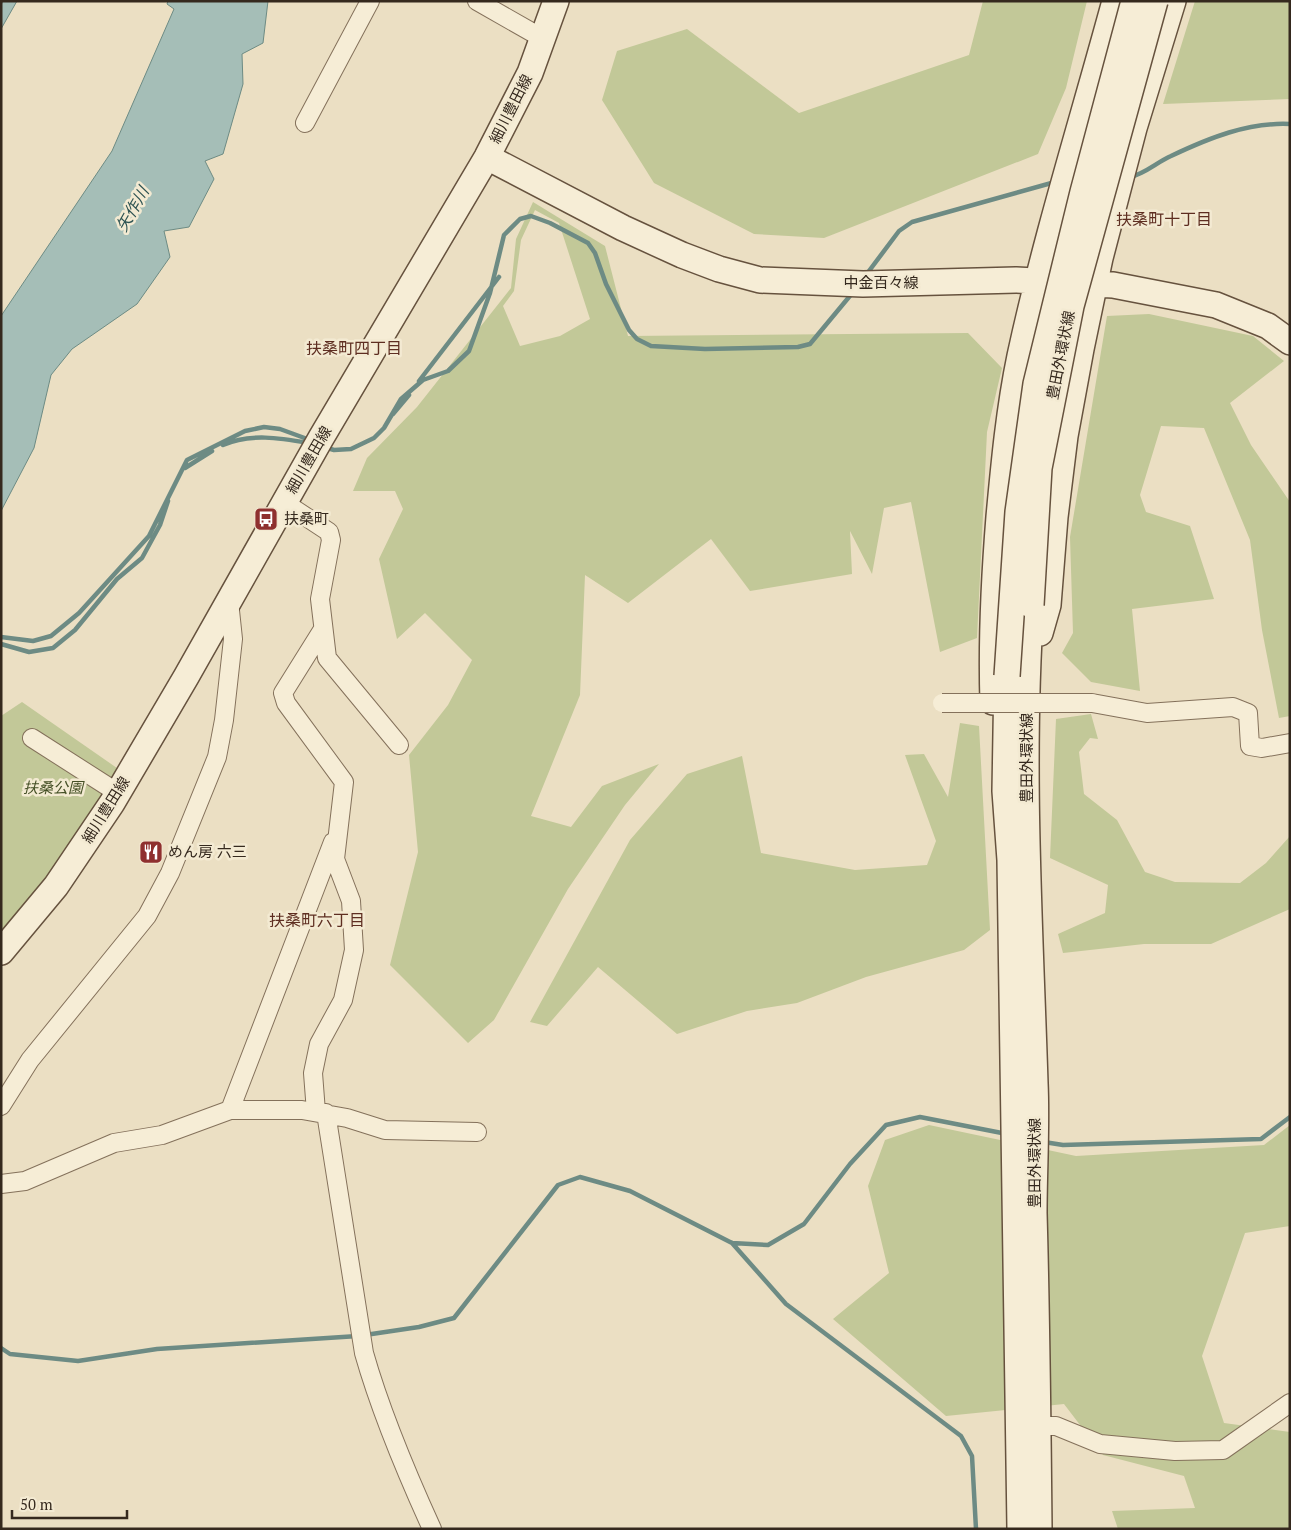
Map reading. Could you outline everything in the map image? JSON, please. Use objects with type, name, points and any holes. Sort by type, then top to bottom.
[{"type":"street","points":[[305,123],[370,1]]},
{"type":"street","points":[[477,1],[542,38]]},
{"type":"street","points":[[1005,792],[994,713],[992,653],[995,572],[1004,458],[1020,357],[1038,282],[1116,1]]},
{"type":"street","name":"豊田外環状線","points":[[1039,1529],[1032,1436],[1024,1212],[1017,675],[1018,512],[1036,384],[1080,201],[1134,1]]},
{"type":"street","name":"豊田外環状線","points":[[1020,931],[1010,860],[1005,792],[1017,675],[1031,605],[1039,468],[1071,306],[1155,1]]},
{"type":"street","points":[[1017,675],[1048,605],[1055,517],[1065,436],[1096,283],[1134,128],[1173,1]]},
{"type":"street","name":"細川豊田線","points":[[1,952],[56,886],[118,793],[284,503],[487,157],[530,73],[542,38],[558,2]]},
{"type":"street","name":"中金百々線","points":[[487,157],[623,228],[673,251],[718,269],[760,280],[863,284],[1016,280],[1096,283],[1216,305],[1268,326],[1290,342]]},
{"type":"street","points":[[284,503],[329,532],[331,540],[330,553],[320,599],[327,658],[399,745]]},
{"type":"street","points":[[1,1106],[30,1060],[147,916],[170,873],[217,757],[224,720],[233,638],[229,601]]},
{"type":"street","points":[[323,629],[283,693],[286,703],[344,782],[335,858],[350,901],[354,950],[343,1000],[319,1044],[313,1073],[362,1347],[372,1380],[410,1481],[432,1529]]},
{"type":"street","points":[[942,703],[1092,703],[1147,713],[1233,707],[1248,713],[1250,746],[1262,748],[1290,743]]},
{"type":"street","points":[[32,738],[118,793]]},
{"type":"street","points":[[230,1110],[339,827]]},
{"type":"street","points":[[1,1184],[25,1181],[114,1143],[162,1136],[230,1110],[321,1113],[385,1130],[477,1132]]},
{"type":"street","points":[[1032,1436],[1056,1426],[1100,1444],[1174,1451],[1223,1450],[1290,1403]]},
{"type":"street","name":"豊田外環状線","points":[[1020,1529],[1032,1436]]},
{"type":"green space","points":[[983,1],[1087,1],[1066,88],[1038,154],[824,238],[754,234],[654,183],[602,100],[617,51],[687,29],[799,113],[969,55]]},
{"type":"green space","points":[[1195,1],[1290,1],[1290,99],[1163,104]]},
{"type":"green space","points":[[533,202],[605,246],[628,336],[968,333],[1002,368],[987,432],[977,638],[940,652],[911,502],[884,508],[872,574],[850,531],[852,574],[750,591],[711,539],[628,603],[585,575],[580,695],[531,816],[571,827],[602,786],[659,764],[625,805],[568,889],[494,1020],[468,1043],[390,965],[418,852],[409,755],[448,705],[472,660],[425,613],[397,639],[379,559],[403,509],[395,491],[353,491],[367,458],[417,407],[511,288],[516,239]],"holes":[[[535,210],[559,223],[590,319],[560,336],[520,346],[503,306],[514,291],[521,240]]]},
{"type":"green space","points":[[1149,314],[1253,336],[1284,361],[1230,403],[1251,445],[1290,502],[1290,716],[1279,718],[1262,630],[1250,540],[1204,428],[1161,426],[1140,495],[1146,512],[1190,526],[1214,599],[1132,609],[1140,691],[1091,682],[1062,653],[1073,633],[1070,537],[1107,316]]},
{"type":"green space","name":"扶桑公園","points":[[22,702],[127,775],[1,937],[1,716]]},
{"type":"green space","points":[[1091,714],[1098,739],[1090,738],[1079,752],[1084,794],[1117,820],[1145,872],[1175,882],[1240,883],[1266,863],[1290,836],[1290,909],[1211,944],[1144,944],[1063,953],[1058,934],[1105,913],[1108,885],[1050,858],[1056,719]]},
{"type":"green space","points":[[960,723],[979,726],[990,930],[964,950],[866,977],[797,1003],[747,1011],[677,1034],[598,967],[547,1026],[530,1022],[630,840],[687,774],[742,756],[761,853],[855,870],[927,865],[936,841],[905,755],[924,754],[948,797]]},
{"type":"green space","points":[[929,1125],[1076,1156],[1264,1145],[1290,1125],[1290,1226],[1245,1233],[1202,1356],[1224,1423],[1290,1432],[1290,1529],[1118,1529],[1112,1511],[1195,1508],[1184,1476],[1103,1455],[1064,1404],[946,1416],[833,1319],[889,1273],[868,1186],[885,1140]]},
{"type":"water","points":[[3,1],[17,1],[1,29],[1,5]]},
{"type":"water","name":"矢作川","points":[[168,1],[268,1],[263,43],[242,54],[243,84],[223,154],[205,161],[214,179],[189,227],[164,231],[170,257],[137,304],[72,349],[51,375],[34,448],[1,511],[1,316],[112,151],[174,9],[167,4]]},
{"type":"waterway","points":[[1130,177],[1185,149],[1229,132],[1274,124],[1290,124]]},
{"type":"waterway","points":[[866,275],[899,231],[912,222],[1055,182]]},
{"type":"waterway","points":[[324,447],[334,450],[351,449],[374,438],[384,428],[401,399],[423,380],[448,371],[469,351],[490,293],[504,235],[520,219],[531,216],[550,223],[588,243],[595,253],[606,284],[629,330],[637,339],[651,346],[705,349],[798,347],[810,344],[854,291]]},
{"type":"waterway","points":[[419,381],[499,277]]},
{"type":"waterway","points":[[393,414],[409,395]]},
{"type":"waterway","points":[[1,637],[33,641],[51,636],[79,613],[149,536],[187,460],[245,431],[264,427],[280,429],[310,440]]},
{"type":"waterway","points":[[223,445],[233,441],[254,438],[276,438],[309,443]]},
{"type":"waterway","points":[[185,468],[212,451]]},
{"type":"waterway","points":[[1,644],[29,652],[53,648],[75,630],[117,579],[142,558],[160,525],[168,501]]},
{"type":"waterway","points":[[365,1335],[419,1327],[454,1318],[558,1185],[580,1177],[630,1191],[732,1243],[768,1245],[804,1224],[850,1164],[886,1125],[920,1117],[1007,1134]]},
{"type":"waterway","points":[[1044,1142],[1063,1145],[1261,1139],[1290,1117]]},
{"type":"waterway","points":[[732,1243],[786,1304],[961,1436],[972,1456],[976,1529]]},
{"type":"waterway","points":[[1,1348],[10,1354],[78,1361],[157,1349],[358,1336]]},
{"type":"place","name":"扶桑町","points":[[266,519]]},
{"type":"place","name":"めん房 六三","points":[[151,852]]},
{"type":"district","name":"扶桑町十丁目","points":[[1164,219]]},
{"type":"district","name":"扶桑町四丁目","points":[[354,348]]},
{"type":"district","name":"扶桑町六丁目","points":[[317,920]]}]
